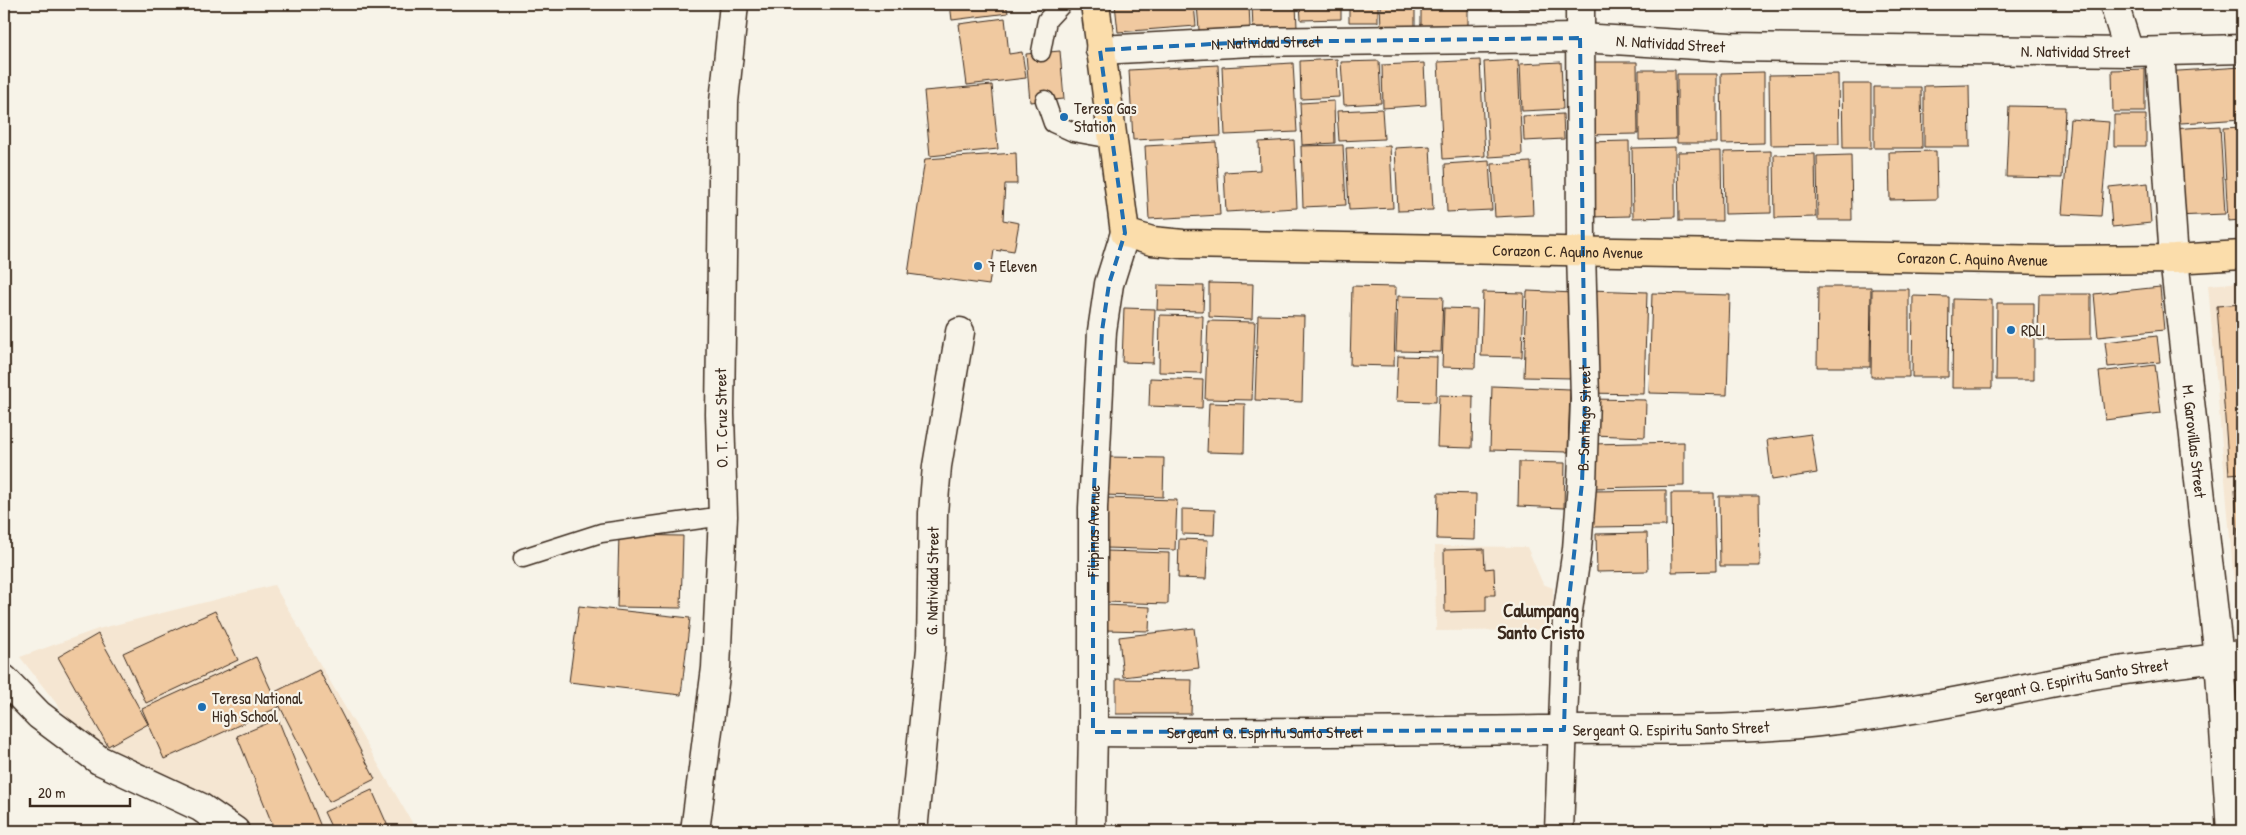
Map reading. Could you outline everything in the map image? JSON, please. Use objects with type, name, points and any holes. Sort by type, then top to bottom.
[{"type":"main road","points":[[1095,4],[1126,233]]},
{"type":"main road","name":"Corazon C. Aquino Avenue","points":[[1126,233],[1152,241],[1183,244],[2053,260],[2174,259],[2242,255]]},
{"type":"street","name":"O. T. Cruz Street","points":[[695,831],[716,668],[723,516],[720,414],[724,102],[734,4]]},
{"type":"street","name":"B. Santiago Street","points":[[1559,831],[1567,617],[1577,549],[1582,483],[1584,399],[1581,251],[1580,4]]},
{"type":"street","points":[[2114,4],[2129,52]]},
{"type":"street","name":"N. Natividad Street","points":[[1100,50],[1251,42],[1580,38],[1730,47],[2129,52],[2242,49]]},
{"type":"street","name":"M. Garovillas Street","points":[[2160,52],[2174,259],[2231,657],[2230,831]]},
{"type":"street","name":"Filipinas Avenue","points":[[1091,831],[1093,508],[1102,331],[1109,284],[1126,233]]},
{"type":"street","name":"G. Natividad Street","points":[[913,831],[931,649],[932,512],[937,466],[960,332]]},
{"type":"street","name":"Sergeant Q. Espiritu Santo Street","points":[[1093,732],[1317,733],[1787,725],[1880,716],[2083,677],[2151,666],[2231,657]]},
{"type":"street","points":[[4,679],[39,715],[99,760],[200,807],[235,831]]},
{"type":"lane","points":[[1041,52],[1047,20],[1062,4]]},
{"type":"lane","points":[[1045,100],[1053,123],[1073,132],[1112,139]]},
{"type":"lane","points":[[523,558],[601,533],[723,516]]},
{"type":"highlighted area","points":[[1580,38],[1585,399],[1582,483],[1567,617],[1564,730],[1093,732],[1093,508],[1102,331],[1109,284],[1125,233],[1100,50],[1251,42]]},
{"type":"shaded area","points":[[2242,282],[2242,652],[2240,652],[2208,285]]},
{"type":"shaded area","points":[[1435,546],[1527,547],[1543,584],[1553,588],[1553,630],[1436,631]]},
{"type":"shaded area","name":"Teresa National High School","points":[[274,585],[417,831],[247,831],[99,758],[20,657],[98,629]]},
{"type":"building","points":[[950,4],[1006,4],[1008,13],[952,20]]},
{"type":"building","points":[[1115,4],[1194,4],[1196,26],[1118,32]]},
{"type":"building","points":[[1197,4],[1249,4],[1250,28],[1199,30]]},
{"type":"building","points":[[1252,4],[1296,4],[1297,28],[1253,31]]},
{"type":"building","points":[[1300,4],[1341,4],[1341,19],[1301,20]]},
{"type":"building","points":[[1349,4],[1378,4],[1378,22],[1349,22]]},
{"type":"building","points":[[1380,4],[1415,4],[1415,27],[1381,28]]},
{"type":"building","points":[[1421,4],[1468,4],[1468,30],[1421,30]]},
{"type":"building","points":[[1471,4],[1514,4],[1514,6],[1471,7]]},
{"type":"building","points":[[1518,4],[1554,4],[1554,8],[1518,8]]},
{"type":"building","points":[[1005,18],[1009,54],[1022,52],[1026,78],[967,85],[959,24]]},
{"type":"building","points":[[1060,51],[1064,99],[1030,102],[1026,54]]},
{"type":"building","points":[[1337,59],[1339,97],[1301,99],[1300,61]]},
{"type":"building","points":[[1480,60],[1485,156],[1443,159],[1438,62]]},
{"type":"building","points":[[1518,60],[1522,155],[1489,157],[1484,62]]},
{"type":"building","points":[[1379,61],[1381,103],[1344,105],[1341,62]]},
{"type":"building","points":[[1561,62],[1563,109],[1522,111],[1520,64]]},
{"type":"building","points":[[1583,62],[1637,62],[1638,134],[1584,135]]},
{"type":"building","points":[[1293,63],[1297,132],[1225,135],[1222,67]]},
{"type":"building","points":[[1424,63],[1426,105],[1383,108],[1382,65]]},
{"type":"building","points":[[1218,65],[1221,136],[1133,140],[1129,70]]},
{"type":"building","points":[[2242,67],[2242,119],[2166,124],[2163,72]]},
{"type":"building","points":[[2145,69],[2145,112],[2113,112],[2112,70]]},
{"type":"building","points":[[1639,70],[1675,70],[1676,139],[1639,140]]},
{"type":"building","points":[[1764,72],[1764,143],[1722,144],[1721,73]]},
{"type":"building","points":[[1677,74],[1717,74],[1717,143],[1677,143]]},
{"type":"building","points":[[1838,74],[1839,144],[1770,145],[1769,75]]},
{"type":"building","points":[[1842,84],[1871,84],[1871,148],[1843,148]]},
{"type":"building","points":[[992,85],[998,149],[930,156],[924,91]]},
{"type":"building","points":[[1969,85],[1970,147],[1924,147],[1924,86]]},
{"type":"building","points":[[1874,87],[1921,87],[1922,148],[1874,148]]},
{"type":"building","points":[[1334,101],[1335,143],[1302,145],[1300,103]]},
{"type":"building","points":[[2009,106],[2065,107],[2062,178],[2006,177]]},
{"type":"building","points":[[1382,109],[1384,139],[1339,141],[1337,111]]},
{"type":"building","points":[[1563,114],[1564,139],[1524,141],[1523,116]]},
{"type":"building","points":[[2114,115],[2146,115],[2146,146],[2114,146]]},
{"type":"building","points":[[2070,119],[2109,122],[2101,216],[2062,214]]},
{"type":"building","points":[[2220,126],[2225,214],[2175,216],[2171,129]]},
{"type":"building","points":[[2242,127],[2242,220],[2228,221],[2223,128]]},
{"type":"building","points":[[1294,140],[1297,208],[1226,212],[1224,172],[1260,170],[1259,142]]},
{"type":"building","points":[[1629,141],[1630,216],[1588,217],[1587,142]]},
{"type":"building","points":[[1216,142],[1220,215],[1149,219],[1145,146]]},
{"type":"building","points":[[1343,145],[1346,205],[1303,207],[1301,146]]},
{"type":"building","points":[[1390,146],[1393,208],[1349,210],[1346,148]]},
{"type":"building","points":[[1430,146],[1433,210],[1398,211],[1395,148]]},
{"type":"building","points":[[1675,147],[1675,217],[1633,218],[1632,148]]},
{"type":"building","points":[[1721,151],[1722,221],[1679,221],[1678,152]]},
{"type":"building","points":[[1771,151],[1771,213],[1725,214],[1724,152]]},
{"type":"building","points":[[1936,151],[1937,199],[1890,200],[1889,152]]},
{"type":"building","points":[[1016,153],[1017,184],[1005,184],[1003,220],[1019,223],[1014,251],[994,250],[989,285],[908,274],[925,159]]},
{"type":"building","points":[[1815,154],[1816,217],[1775,218],[1774,155]]},
{"type":"building","points":[[1851,155],[1852,220],[1818,220],[1817,156]]},
{"type":"building","points":[[1489,161],[1492,210],[1447,212],[1445,164]]},
{"type":"building","points":[[1531,162],[1533,215],[1495,217],[1492,164]]},
{"type":"building","points":[[2148,183],[2151,223],[2112,227],[2109,187]]},
{"type":"building","points":[[1209,283],[1253,284],[1252,319],[1209,317]]},
{"type":"building","points":[[1158,285],[1204,286],[1203,311],[1157,310]]},
{"type":"building","points":[[1352,286],[1396,287],[1394,366],[1350,365]]},
{"type":"building","points":[[1818,287],[1871,287],[1870,367],[1817,367]]},
{"type":"building","points":[[2160,287],[2164,330],[2098,337],[2094,294]]},
{"type":"building","points":[[1872,289],[1909,289],[1909,377],[1871,377]]},
{"type":"building","points":[[1589,290],[1647,292],[1644,394],[1585,393]]},
{"type":"building","points":[[1527,291],[1575,293],[1572,378],[1524,377]]},
{"type":"building","points":[[1483,292],[1524,293],[1522,357],[1481,356]]},
{"type":"building","points":[[1652,293],[1730,295],[1727,395],[1649,393]]},
{"type":"building","points":[[2039,294],[2091,294],[2091,339],[2038,340]]},
{"type":"building","points":[[1398,296],[1443,297],[1441,352],[1396,351]]},
{"type":"building","points":[[1913,296],[1949,297],[1948,377],[1912,377]]},
{"type":"building","points":[[1953,299],[1992,300],[1992,388],[1952,388]]},
{"type":"building","points":[[1997,303],[2034,303],[2034,380],[1996,380]]},
{"type":"building","points":[[2242,304],[2242,473],[2229,474],[2217,306]]},
{"type":"building","points":[[1124,308],[1155,309],[1153,363],[1122,362]]},
{"type":"building","points":[[1444,308],[1477,309],[1475,368],[1442,367]]},
{"type":"building","points":[[1160,315],[1203,316],[1201,373],[1159,372]]},
{"type":"building","points":[[1258,315],[1304,316],[1302,402],[1255,400]]},
{"type":"building","points":[[1208,321],[1255,322],[1252,400],[1205,399]]},
{"type":"building","points":[[2157,336],[2160,362],[2108,367],[2105,342]]},
{"type":"building","points":[[1398,356],[1437,357],[1436,402],[1396,401]]},
{"type":"building","points":[[2155,365],[2161,413],[2105,420],[2099,372]]},
{"type":"building","points":[[1150,378],[1203,380],[1202,408],[1149,406]]},
{"type":"building","points":[[1492,386],[1570,389],[1568,452],[1490,450]]},
{"type":"building","points":[[1439,395],[1473,396],[1472,448],[1437,447]]},
{"type":"building","points":[[1593,399],[1646,400],[1645,437],[1592,435]]},
{"type":"building","points":[[1209,403],[1245,404],[1244,453],[1207,452]]},
{"type":"building","points":[[1811,434],[1817,473],[1772,480],[1767,440]]},
{"type":"building","points":[[1684,442],[1684,486],[1591,488],[1590,444]]},
{"type":"building","points":[[1106,457],[1164,458],[1163,497],[1104,495]]},
{"type":"building","points":[[1519,462],[1565,463],[1564,508],[1518,506]]},
{"type":"building","points":[[2242,489],[2242,554],[2239,554],[2235,490]]},
{"type":"building","points":[[1666,490],[1666,526],[1593,527],[1592,491]]},
{"type":"building","points":[[1438,493],[1476,494],[1475,540],[1437,539]]},
{"type":"building","points":[[1671,493],[1714,493],[1716,571],[1672,572]]},
{"type":"building","points":[[1719,496],[1759,496],[1760,566],[1720,566]]},
{"type":"building","points":[[1106,498],[1177,500],[1175,550],[1105,548]]},
{"type":"building","points":[[1182,509],[1215,510],[1214,535],[1182,534]]},
{"type":"building","points":[[1647,533],[1648,571],[1597,572],[1596,534]]},
{"type":"building","points":[[619,535],[683,536],[681,608],[617,607]]},
{"type":"building","points":[[1179,539],[1208,540],[1206,579],[1178,578]]},
{"type":"building","points":[[1484,549],[1485,569],[1494,568],[1495,595],[1486,595],[1486,611],[1445,612],[1444,550]]},
{"type":"building","points":[[1107,551],[1169,553],[1168,604],[1105,602]]},
{"type":"building","points":[[1105,605],[1150,607],[1149,631],[1104,630]]},
{"type":"building","points":[[579,606],[690,618],[681,695],[569,682]]},
{"type":"building","points":[[215,611],[238,660],[146,703],[123,653]]},
{"type":"building","points":[[1194,628],[1199,668],[1123,677],[1119,637]]},
{"type":"building","points":[[98,634],[148,724],[108,746],[58,657]]},
{"type":"building","points":[[256,657],[279,707],[164,759],[142,709]]},
{"type":"building","points":[[319,670],[375,779],[329,802],[273,693]]},
{"type":"building","points":[[1116,679],[1192,680],[1191,714],[1116,714]]},
{"type":"building","points":[[278,719],[321,827],[310,831],[275,831],[237,736]]},
{"type":"building","points":[[372,790],[390,831],[333,831],[324,812]]},
{"type":"place","name":"Teresa Gas Station","points":[[1064,117]]},
{"type":"place","name":"7 Eleven","points":[[978,266]]},
{"type":"place","name":"RDLI","points":[[2011,330]]},
{"type":"place","name":"Teresa National High School","points":[[202,707]]},
{"type":"district","name":"Calumpang Santo Cristo","points":[[1541,621]]}]
